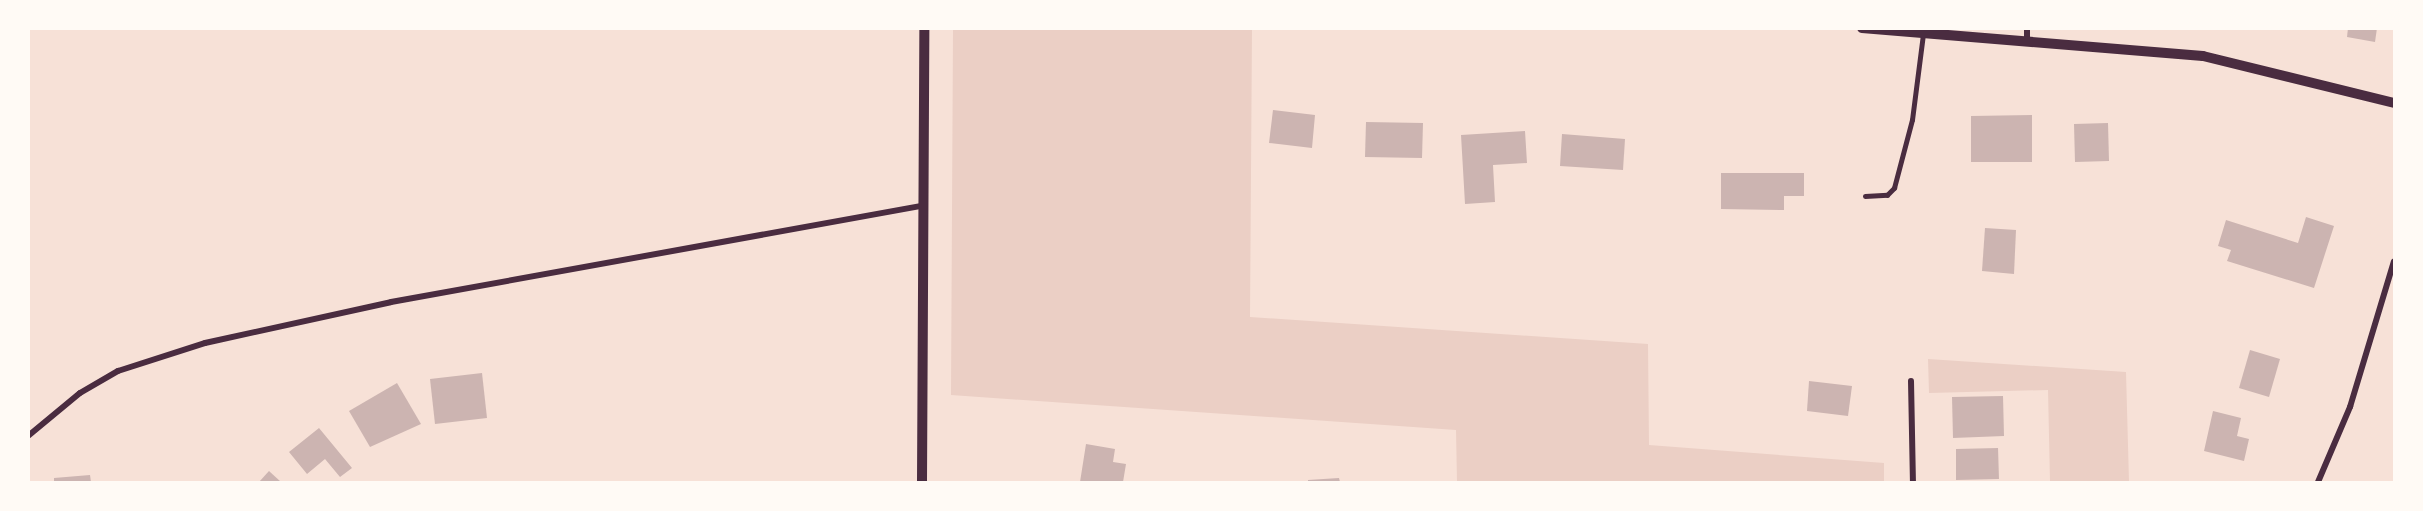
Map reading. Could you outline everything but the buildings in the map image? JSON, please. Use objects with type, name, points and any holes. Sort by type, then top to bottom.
[{"type":"street","points":[[922,483],[921,206],[924,28]]},
{"type":"street","points":[[1862,28],[2027,34],[2141,48],[2251,64],[2394,103]]},
{"type":"street","points":[[28,436],[65,404],[118,371],[205,342],[391,302],[921,206]]},
{"type":"street","points":[[2318,483],[2350,407],[2394,261]]},
{"type":"street","points":[[1911,381],[1913,483]]},
{"type":"lane","points":[[1865,196],[1887,195],[1894,188],[1912,120],[1924,32]]},
{"type":"shaded area","points":[[953,29],[1252,29],[1250,317],[1648,344],[1649,445],[1884,463],[1884,482],[1457,482],[1456,430],[951,395]]},
{"type":"shaded area","points":[[1928,359],[2126,372],[2129,482],[2050,482],[2048,390],[1929,393]]}]
